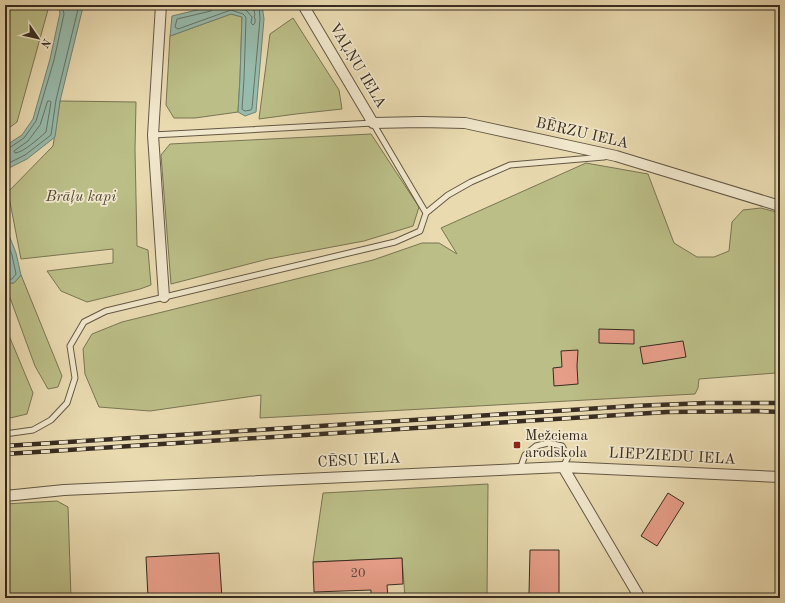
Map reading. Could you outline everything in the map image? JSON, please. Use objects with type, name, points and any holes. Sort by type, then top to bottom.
[{"type":"street","points":[[161,5],[153,135],[164,297]]},
{"type":"street","name":"VAĻŅU IELA","points":[[303,5],[372,123]]},
{"type":"street","name":"BĒRZU IELA","points":[[372,123],[465,123],[616,156],[780,206]]},
{"type":"street","points":[[563,467],[640,598]]},
{"type":"street","name":"CĒSU IELA","points":[[5,496],[64,490],[563,467]]},
{"type":"street","name":"LIEPZIEDU IELA","points":[[563,467],[780,477]]},
{"type":"lane","points":[[153,135],[372,123],[426,213]]},
{"type":"lane","points":[[5,434],[33,430],[51,420],[67,403],[75,378],[70,346],[84,322],[106,310],[395,242],[420,231],[426,213],[448,195],[471,182],[510,165],[616,156]]},
{"type":"lane","points":[[520,469],[525,455],[536,446],[548,443],[562,446],[568,457],[563,467]]},
{"type":"green space","points":[[5,5],[49,6],[17,122],[5,131]]},
{"type":"green space","points":[[231,14],[242,17],[238,112],[195,118],[174,118],[166,105],[170,36]]},
{"type":"green space","points":[[293,18],[339,90],[342,109],[259,119],[270,34]]},
{"type":"green space","name":"Brāļu kapi","points":[[60,101],[136,102],[135,149],[137,246],[148,250],[151,285],[87,302],[61,291],[47,271],[113,263],[113,249],[21,259],[8,192],[53,146]]},
{"type":"green space","points":[[371,134],[419,207],[413,226],[364,241],[268,259],[171,284],[161,155],[170,144]]},
{"type":"green space","points":[[586,163],[648,174],[674,243],[697,257],[714,257],[729,251],[732,222],[743,210],[761,208],[780,213],[780,372],[699,379],[698,388],[695,394],[260,418],[261,395],[150,411],[99,407],[85,374],[83,349],[92,334],[122,322],[373,260],[422,243],[439,243],[457,254],[441,228]]},
{"type":"green space","points":[[21,275],[62,376],[58,387],[48,389],[35,366],[5,284],[14,283]]},
{"type":"green space","points":[[5,326],[33,393],[27,414],[10,418],[5,418]]},
{"type":"green space","points":[[488,484],[487,598],[405,598],[402,558],[313,562],[323,493]]},
{"type":"green space","points":[[57,501],[68,507],[71,598],[5,598],[5,504]]},
{"type":"water","points":[[58,5],[83,5],[83,7],[60,101],[55,137],[27,159],[5,170],[5,146],[22,135],[33,119],[50,59],[60,13]]},
{"type":"water","points":[[218,5],[262,5],[264,19],[256,112],[245,116],[238,112],[242,17],[231,14],[170,36],[172,16]]},
{"type":"water","points":[[5,225],[16,253],[21,275],[14,283],[5,283]]},
{"type":"building","points":[[599,329],[634,330],[634,344],[599,343]]},
{"type":"building","points":[[683,341],[686,357],[643,364],[640,347]]},
{"type":"building","points":[[578,350],[578,384],[554,386],[553,368],[562,367],[561,351]]},
{"type":"building","points":[[668,493],[684,503],[657,546],[641,536]]},
{"type":"building","points":[[530,550],[559,550],[559,594],[529,594]]},
{"type":"building","points":[[219,553],[222,598],[148,598],[146,557]]},
{"type":"building","points":[[402,558],[403,584],[387,585],[388,598],[371,598],[371,590],[314,592],[313,562]]},
{"type":"railway","points":[[5,446],[633,406],[707,403],[780,403]]},
{"type":"railway","points":[[5,454],[667,412],[780,412]]},
{"type":"place","name":"Mežciema arodskola","points":[[517,445]]}]
